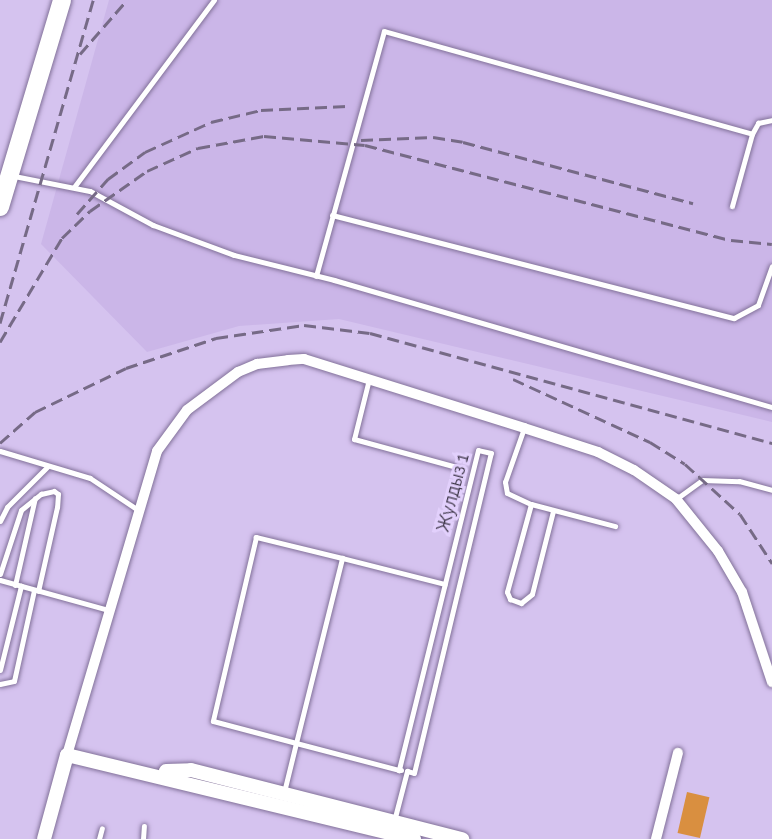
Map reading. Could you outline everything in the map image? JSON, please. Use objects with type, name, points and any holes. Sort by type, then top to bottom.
[{"type":"main road","points":[[0,207],[62,0]]},
{"type":"street","points":[[44,839],[108,610],[156,451],[168,432],[187,410],[238,372],[257,364],[304,359],[598,452],[634,470],[676,499],[707,535],[742,592],[772,682]]},
{"type":"street","points":[[656,839],[678,753]]},
{"type":"street","points":[[67,755],[282,799],[408,835],[462,839]]},
{"type":"lane","points":[[74,187],[214,0]]},
{"type":"lane","points":[[316,276],[384,31],[752,134]]},
{"type":"lane","points":[[732,206],[752,134],[758,123],[772,120]]},
{"type":"lane","points":[[9,174],[74,187],[100,196],[153,225],[234,255],[316,276],[772,406]]},
{"type":"lane","points":[[332,215],[734,318],[758,305],[772,266]]},
{"type":"lane","points":[[369,380],[354,440],[459,468]]},
{"type":"lane","points":[[524,428],[505,488],[514,498],[553,511],[615,526]]},
{"type":"lane","name":"Жулдыз 1","points":[[391,831],[407,771],[414,773],[491,453],[478,450],[399,770]]},
{"type":"lane","points":[[0,451],[47,467],[90,478],[138,510]]},
{"type":"lane","points":[[0,521],[6,507],[47,467]]},
{"type":"lane","points":[[676,499],[702,480],[740,481],[772,490]]},
{"type":"lane","points":[[0,574],[21,510],[46,491],[58,494],[14,681],[0,684]]},
{"type":"lane","points":[[0,670],[35,498]]},
{"type":"lane","points":[[531,504],[507,592],[510,599],[521,603],[532,594],[553,511]]},
{"type":"lane","points":[[407,771],[213,721],[256,537],[445,584]]},
{"type":"lane","points":[[282,799],[342,558]]},
{"type":"lane","points":[[0,580],[108,610]]},
{"type":"lane","points":[[142,839],[144,826]]},
{"type":"lane","points":[[99,839],[102,828]]},
{"type":"shaded area","points":[[109,0],[772,0],[772,422],[339,319],[239,326],[147,352],[41,244]]},
{"type":"shaded area","points":[[687,792],[709,797],[700,838],[678,833]]},
{"type":"railway","points":[[0,323],[93,0]]},
{"type":"railway","points":[[80,54],[127,0]]},
{"type":"railway","points":[[77,214],[108,179],[145,152],[211,122],[261,110],[347,106]]},
{"type":"railway","points":[[0,342],[62,238],[90,211],[147,171],[198,148],[264,136],[365,145],[731,240],[772,244]]},
{"type":"railway","points":[[361,140],[433,137],[463,142],[693,203]]},
{"type":"railway","points":[[0,443],[35,412],[126,368],[216,338],[304,325],[370,333],[772,443]]},
{"type":"railway","points":[[513,379],[650,442],[685,464],[740,514],[772,563]]}]
